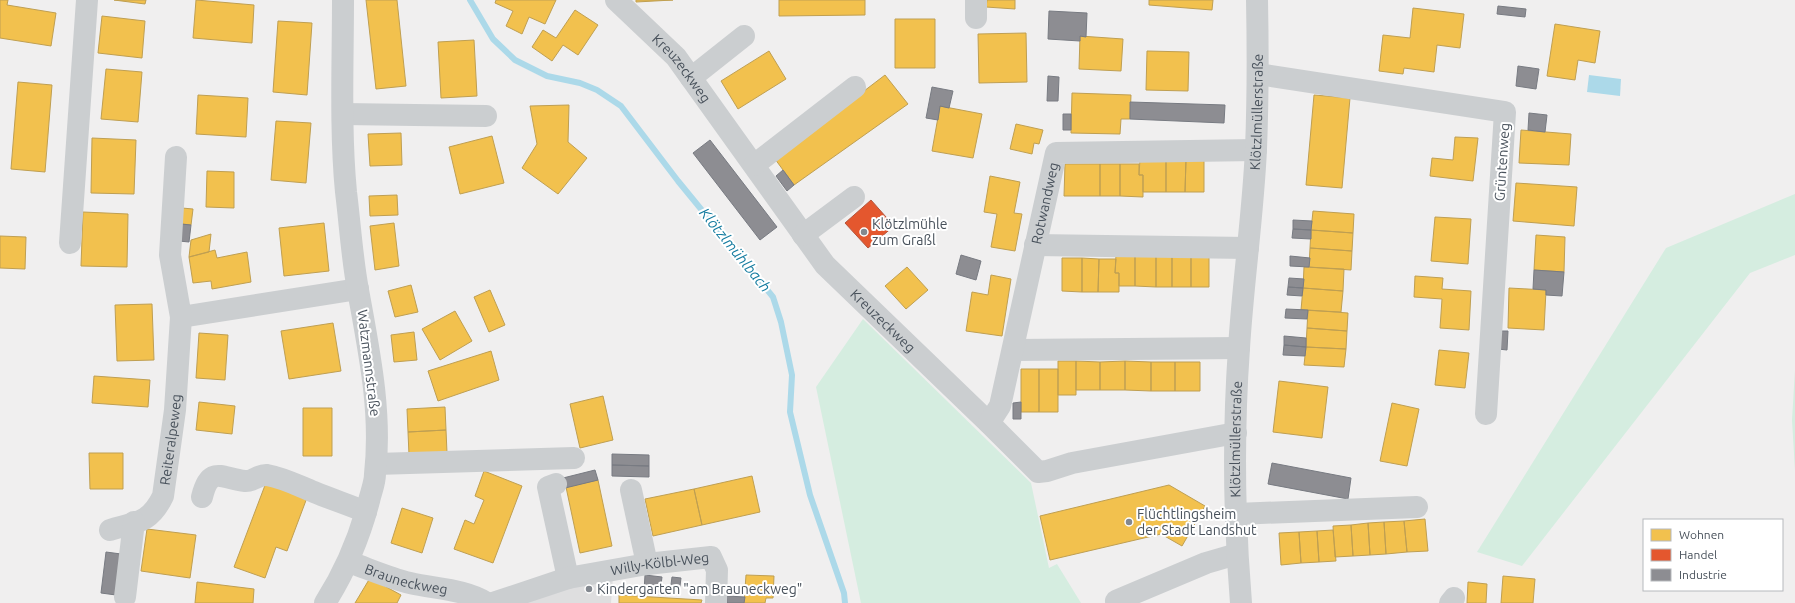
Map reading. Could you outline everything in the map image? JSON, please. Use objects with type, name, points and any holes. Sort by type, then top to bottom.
[{"type":"street","points":[[70,243],[87,0]]},
{"type":"street","name":"Watzmannstraße","points":[[325,603],[348,562],[361,532],[375,476],[376,464],[375,392],[369,341],[358,289],[346,190],[343,114],[343,0]]},
{"type":"street","name":"Kreuzeckweg","points":[[616,0],[676,57],[825,265],[1038,472],[1047,471],[1072,463],[1236,433]]},
{"type":"street","name":"Klötzlmüllerstraße","points":[[1241,603],[1237,554],[1236,433],[1239,348],[1256,150],[1258,74],[1257,0]]},
{"type":"street","points":[[691,78],[744,36]]},
{"type":"street","name":"Grüntenweg","points":[[1258,74],[1505,112],[1486,414]]},
{"type":"street","points":[[754,165],[855,87]]},
{"type":"street","points":[[343,114],[486,116]]},
{"type":"street","name":"Rotwandweg","points":[[989,423],[1000,406],[1014,350],[1056,152],[1256,150]]},
{"type":"street","name":"Reiteralpeweg","points":[[110,530],[148,518],[158,508],[163,496],[175,410],[181,317],[170,255],[176,157]]},
{"type":"street","points":[[803,235],[854,197]]},
{"type":"street","points":[[1036,245],[1248,248]]},
{"type":"street","points":[[181,317],[358,289]]},
{"type":"street","points":[[1014,350],[1239,348]]},
{"type":"street","points":[[376,464],[574,458]]},
{"type":"street","points":[[202,497],[205,485],[211,478],[221,476],[251,482],[257,477],[266,475],[283,479],[366,512]]},
{"type":"street","points":[[556,484],[548,487],[568,578]]},
{"type":"street","points":[[631,490],[647,564]]},
{"type":"street","points":[[1236,514],[1417,507]]},
{"type":"street","points":[[126,596],[134,522]]},
{"type":"street","points":[[1116,601],[1206,563],[1237,554]]},
{"type":"street","name":"Willy-Kölbl-Weg","points":[[493,603],[568,578],[647,564],[711,557],[717,570],[716,603]]},
{"type":"street","name":"Brauneckweg","points":[[348,562],[409,582],[478,598],[487,603]]},
{"type":"shaded area","name":"Kindergarten \"am Brauneckweg\"","points":[[613,576],[611,603],[516,603]]},
{"type":"green space","points":[[1795,194],[1795,255],[1750,273],[1522,566],[1477,552],[1666,248]]},
{"type":"green space","points":[[863,319],[1031,483],[1049,568],[1057,564],[1081,603],[861,603],[816,387]]},
{"type":"green space","points":[[1795,370],[1795,471],[1792,420]]},
{"type":"water","points":[[1589,75],[1621,79],[1620,96],[1587,92]]},
{"type":"building: Wohnen","points":[[0,0],[8,0],[7,5],[56,13],[51,46],[0,38]]},
{"type":"building: Wohnen","points":[[114,0],[146,0],[145,4]]},
{"type":"building: Wohnen","points":[[196,0],[254,5],[252,43],[193,38]]},
{"type":"building: Wohnen","points":[[366,0],[397,0],[406,86],[376,89]]},
{"type":"building: Wohnen","points":[[496,0],[556,0],[545,24],[529,17],[522,34],[506,26],[513,11],[495,3]]},
{"type":"building: Wohnen","points":[[636,0],[673,0],[636,2]]},
{"type":"building: Wohnen","points":[[779,0],[865,0],[865,15],[779,16]]},
{"type":"building: Wohnen","points":[[987,0],[1015,0],[1015,9],[986,7]]},
{"type":"building: Wohnen","points":[[1149,0],[1213,0],[1212,10],[1149,5]]},
{"type":"building: Wohnen","points":[[1413,8],[1464,14],[1460,48],[1437,45],[1434,72],[1404,68],[1403,74],[1379,71],[1383,35],[1410,38]]},
{"type":"building: Wohnen","points":[[575,10],[598,25],[578,55],[563,45],[552,61],[532,47],[543,30],[556,38]]},
{"type":"building: Wohnen","points":[[102,16],[145,21],[142,58],[98,53]]},
{"type":"building: Wohnen","points":[[895,19],[935,19],[935,68],[895,68]]},
{"type":"building: Wohnen","points":[[278,21],[312,23],[307,95],[273,92]]},
{"type":"building: Wohnen","points":[[1555,24],[1600,31],[1595,63],[1578,60],[1575,80],[1547,76]]},
{"type":"building: Wohnen","points":[[1026,33],[1027,82],[979,83],[978,34]]},
{"type":"building: Wohnen","points":[[1080,36],[1123,39],[1121,71],[1079,69]]},
{"type":"building: Wohnen","points":[[474,40],[477,96],[441,98],[438,42]]},
{"type":"building: Wohnen","points":[[769,51],[786,79],[738,109],[721,81]]},
{"type":"building: Wohnen","points":[[1147,51],[1189,52],[1188,91],[1146,90]]},
{"type":"building: Wohnen","points":[[106,69],[142,72],[138,122],[101,119]]},
{"type":"building: Wohnen","points":[[885,75],[908,104],[794,185],[775,159]]},
{"type":"building: Wohnen","points":[[18,82],[52,85],[45,172],[11,169]]},
{"type":"building: Wohnen","points":[[1072,93],[1131,95],[1130,119],[1121,119],[1120,134],[1071,133]]},
{"type":"building: Wohnen","points":[[198,95],[248,98],[246,137],[196,134]]},
{"type":"building: Wohnen","points":[[1314,95],[1350,98],[1342,188],[1306,185]]},
{"type":"building: Wohnen","points":[[569,105],[568,142],[587,158],[558,194],[522,168],[537,144],[530,106]]},
{"type":"building: Wohnen","points":[[940,106],[982,114],[973,158],[932,151]]},
{"type":"building: Wohnen","points":[[276,121],[311,123],[306,183],[271,180]]},
{"type":"building: Wohnen","points":[[1016,124],[1043,130],[1039,144],[1034,143],[1032,154],[1010,149]]},
{"type":"building: Wohnen","points":[[1521,130],[1571,134],[1569,165],[1519,163]]},
{"type":"building: Wohnen","points":[[401,133],[402,165],[370,166],[368,134]]},
{"type":"building: Wohnen","points":[[492,136],[504,183],[460,194],[449,147]]},
{"type":"building: Wohnen","points":[[1455,137],[1478,138],[1473,181],[1430,176],[1432,158],[1453,160]]},
{"type":"building: Wohnen","points":[[92,138],[136,140],[134,194],[91,193]]},
{"type":"building: Wohnen","points":[[1140,159],[1166,159],[1166,192],[1143,192],[1143,175],[1139,175]]},
{"type":"building: Wohnen","points":[[1166,159],[1186,159],[1185,192],[1166,192]]},
{"type":"building: Wohnen","points":[[1186,159],[1204,159],[1204,192],[1185,192]]},
{"type":"building: Wohnen","points":[[1065,164],[1100,164],[1100,196],[1064,196]]},
{"type":"building: Wohnen","points":[[1100,164],[1120,164],[1120,196],[1100,196]]},
{"type":"building: Wohnen","points":[[1120,164],[1139,164],[1139,175],[1143,175],[1143,197],[1120,196]]},
{"type":"building: Wohnen","points":[[207,171],[234,172],[234,208],[206,207]]},
{"type":"building: Wohnen","points":[[990,176],[1020,182],[1014,213],[1022,214],[1015,251],[991,247],[997,214],[984,212]]},
{"type":"building: Wohnen","points":[[1516,183],[1577,187],[1574,226],[1513,221]]},
{"type":"building: Wohnen","points":[[397,195],[398,215],[370,216],[369,196]]},
{"type":"building: Wohnen","points":[[182,208],[193,209],[191,225],[181,224]]},
{"type":"building: Wohnen","points":[[1313,211],[1354,214],[1353,233],[1311,230]]},
{"type":"building: Wohnen","points":[[83,212],[128,214],[127,267],[81,266]]},
{"type":"building: Wohnen","points":[[1435,217],[1471,219],[1468,264],[1431,261]]},
{"type":"building: Wohnen","points":[[324,223],[329,271],[284,276],[279,228]]},
{"type":"building: Wohnen","points":[[394,223],[399,266],[375,270],[370,226]]},
{"type":"building: Wohnen","points":[[1311,230],[1353,233],[1352,251],[1310,248]]},
{"type":"building: Wohnen","points":[[211,234],[209,252],[189,257],[191,240]]},
{"type":"building: Wohnen","points":[[1536,235],[1565,237],[1564,272],[1534,270]]},
{"type":"building: Wohnen","points":[[0,236],[26,237],[25,269],[0,268]]},
{"type":"building: Wohnen","points":[[1310,248],[1352,251],[1351,270],[1309,267]]},
{"type":"building: Wohnen","points":[[215,250],[217,258],[247,252],[251,282],[212,289],[211,281],[193,283],[189,257]]},
{"type":"building: Wohnen","points":[[1116,255],[1135,255],[1135,286],[1119,286],[1119,273],[1115,273]]},
{"type":"building: Wohnen","points":[[1135,255],[1156,255],[1156,287],[1135,286]]},
{"type":"building: Wohnen","points":[[1156,255],[1172,255],[1172,287],[1156,287]]},
{"type":"building: Wohnen","points":[[1172,255],[1191,256],[1191,287],[1172,287]]},
{"type":"building: Wohnen","points":[[1191,256],[1209,256],[1209,287],[1191,287]]},
{"type":"building: Wohnen","points":[[1062,258],[1082,258],[1082,292],[1062,291]]},
{"type":"building: Wohnen","points":[[1082,258],[1099,259],[1098,292],[1082,292]]},
{"type":"building: Wohnen","points":[[1099,259],[1116,259],[1115,273],[1119,273],[1119,292],[1098,292]]},
{"type":"building: Wohnen","points":[[907,267],[928,290],[906,309],[885,286]]},
{"type":"building: Wohnen","points":[[1304,267],[1344,269],[1343,291],[1303,288]]},
{"type":"building: Wohnen","points":[[991,275],[1011,279],[1002,336],[966,331],[972,292],[988,295]]},
{"type":"building: Wohnen","points":[[1415,276],[1443,278],[1442,289],[1471,291],[1469,330],[1440,328],[1442,299],[1414,297]]},
{"type":"building: Wohnen","points":[[411,285],[418,312],[395,317],[388,291]]},
{"type":"building: Wohnen","points":[[1303,288],[1343,291],[1341,312],[1301,310]]},
{"type":"building: Wohnen","points":[[1509,288],[1546,290],[1544,330],[1508,328]]},
{"type":"building: Wohnen","points":[[490,290],[505,325],[489,332],[474,297]]},
{"type":"building: Wohnen","points":[[152,304],[154,360],[117,361],[115,305]]},
{"type":"building: Wohnen","points":[[1308,310],[1348,313],[1347,331],[1307,328]]},
{"type":"building: Wohnen","points":[[455,311],[472,341],[440,360],[422,329]]},
{"type":"building: Wohnen","points":[[333,323],[341,371],[289,379],[281,331]]},
{"type":"building: Wohnen","points":[[1307,328],[1347,331],[1346,349],[1306,347]]},
{"type":"building: Wohnen","points":[[414,332],[417,360],[394,362],[391,335]]},
{"type":"building: Wohnen","points":[[199,333],[228,335],[225,380],[196,378]]},
{"type":"building: Wohnen","points":[[1306,347],[1346,349],[1344,367],[1304,365]]},
{"type":"building: Wohnen","points":[[1439,350],[1469,353],[1465,388],[1435,385]]},
{"type":"building: Wohnen","points":[[491,351],[499,380],[438,401],[428,371]]},
{"type":"building: Wohnen","points":[[1058,361],[1076,361],[1076,395],[1058,395]]},
{"type":"building: Wohnen","points":[[1076,361],[1100,362],[1100,390],[1076,390]]},
{"type":"building: Wohnen","points":[[1125,361],[1151,362],[1151,391],[1125,390]]},
{"type":"building: Wohnen","points":[[1125,361],[1125,390],[1100,390],[1100,362]]},
{"type":"building: Wohnen","points":[[1151,362],[1175,362],[1175,391],[1151,391]]},
{"type":"building: Wohnen","points":[[1175,362],[1200,362],[1200,391],[1175,391]]},
{"type":"building: Wohnen","points":[[1021,369],[1039,369],[1039,412],[1021,412]]},
{"type":"building: Wohnen","points":[[1039,369],[1058,369],[1058,412],[1039,412]]},
{"type":"building: Wohnen","points":[[94,376],[150,380],[148,407],[92,403]]},
{"type":"building: Wohnen","points":[[1279,381],[1328,387],[1322,438],[1273,432]]},
{"type":"building: Wohnen","points":[[603,396],[613,440],[580,448],[570,404]]},
{"type":"building: Wohnen","points":[[199,402],[235,406],[232,434],[196,430]]},
{"type":"building: Wohnen","points":[[1392,403],[1419,409],[1407,466],[1380,461]]},
{"type":"building: Wohnen","points":[[445,407],[446,430],[408,432],[407,409]]},
{"type":"building: Wohnen","points":[[303,408],[332,408],[332,456],[303,456]]},
{"type":"building: Wohnen","points":[[446,430],[447,453],[409,455],[408,432]]},
{"type":"building: Wohnen","points":[[89,453],[123,453],[123,489],[90,489]]},
{"type":"building: Wohnen","points":[[484,471],[522,486],[493,563],[454,549],[465,520],[474,524],[484,500],[475,496]]},
{"type":"building: Wohnen","points":[[752,476],[760,512],[702,525],[694,489]]},
{"type":"building: Wohnen","points":[[267,480],[308,495],[287,551],[276,547],[265,578],[234,567]]},
{"type":"building: Wohnen","points":[[598,480],[612,546],[580,553],[566,487]]},
{"type":"building: Wohnen","points":[[1169,485],[1205,506],[1182,546],[1161,534],[1050,560],[1040,516]]},
{"type":"building: Wohnen","points":[[694,489],[702,525],[653,536],[645,499]]},
{"type":"building: Wohnen","points":[[402,508],[433,518],[422,553],[391,543]]},
{"type":"building: Wohnen","points":[[1425,519],[1428,551],[1407,552],[1404,521]]},
{"type":"building: Wohnen","points":[[1404,521],[1407,552],[1386,554],[1384,522]]},
{"type":"building: Wohnen","points":[[1384,522],[1386,554],[1370,555],[1368,523]]},
{"type":"building: Wohnen","points":[[1368,523],[1370,555],[1353,556],[1351,525]]},
{"type":"building: Wohnen","points":[[1351,525],[1353,556],[1335,557],[1333,526]]},
{"type":"building: Wohnen","points":[[147,529],[196,535],[190,578],[141,571]]},
{"type":"building: Wohnen","points":[[1333,530],[1336,561],[1319,562],[1317,531]]},
{"type":"building: Wohnen","points":[[1317,531],[1319,562],[1301,563],[1299,532]]},
{"type":"building: Wohnen","points":[[1299,532],[1301,563],[1281,565],[1279,533]]},
{"type":"building: Wohnen","points":[[746,575],[774,576],[773,598],[766,598],[765,603],[744,603]]},
{"type":"building: Wohnen","points":[[1503,576],[1535,579],[1533,603],[1501,603]]},
{"type":"building: Wohnen","points":[[370,578],[401,595],[397,603],[355,603]]},
{"type":"building: Wohnen","points":[[197,582],[254,589],[253,603],[195,603]]},
{"type":"building: Wohnen","points":[[1468,582],[1487,584],[1486,603],[1467,603]]},
{"type":"building: Wohnen","points":[[619,595],[702,600],[701,603],[619,603]]},
{"type":"building: Handel","points":[[871,200],[894,226],[868,248],[845,223]]},
{"type":"building: Industrie","points":[[1498,6],[1526,9],[1525,17],[1497,14]]},
{"type":"building: Industrie","points":[[1049,11],[1087,13],[1086,37],[1080,36],[1080,41],[1048,39]]},
{"type":"building: Industrie","points":[[1518,66],[1539,69],[1536,89],[1516,86]]},
{"type":"building: Industrie","points":[[1048,76],[1059,77],[1058,101],[1047,101]]},
{"type":"building: Industrie","points":[[932,87],[953,91],[949,108],[940,106],[938,120],[926,118]]},
{"type":"building: Industrie","points":[[1130,102],[1225,105],[1224,123],[1130,119]]},
{"type":"building: Industrie","points":[[1529,113],[1547,115],[1545,132],[1528,130]]},
{"type":"building: Industrie","points":[[1063,114],[1071,114],[1071,130],[1063,130]]},
{"type":"building: Industrie","points":[[710,140],[777,227],[760,240],[693,153]]},
{"type":"building: Industrie","points":[[783,170],[794,185],[787,191],[776,176]]},
{"type":"building: Industrie","points":[[1293,220],[1312,221],[1311,230],[1293,229]]},
{"type":"building: Industrie","points":[[181,224],[191,225],[189,242],[179,241]]},
{"type":"building: Industrie","points":[[1293,229],[1311,230],[1311,239],[1292,238]]},
{"type":"building: Industrie","points":[[961,255],[981,261],[976,280],[956,274]]},
{"type":"building: Industrie","points":[[1290,256],[1310,258],[1309,267],[1290,266]]},
{"type":"building: Industrie","points":[[1534,270],[1564,272],[1562,296],[1546,295],[1546,290],[1533,289]]},
{"type":"building: Industrie","points":[[1289,278],[1304,279],[1303,288],[1288,287]]},
{"type":"building: Industrie","points":[[1288,287],[1303,288],[1302,296],[1287,295]]},
{"type":"building: Industrie","points":[[1286,309],[1308,310],[1307,319],[1285,318]]},
{"type":"building: Industrie","points":[[1499,331],[1508,331],[1507,350],[1498,349]]},
{"type":"building: Industrie","points":[[1284,336],[1306,338],[1306,347],[1284,345]]},
{"type":"building: Industrie","points":[[1284,345],[1306,347],[1305,356],[1283,355]]},
{"type":"building: Industrie","points":[[1021,402],[1021,419],[1013,419],[1013,403]]},
{"type":"building: Industrie","points":[[612,454],[649,455],[649,466],[612,465]]},
{"type":"building: Industrie","points":[[1272,463],[1351,478],[1348,499],[1268,484]]},
{"type":"building: Industrie","points":[[612,465],[649,466],[649,477],[612,476]]},
{"type":"building: Industrie","points":[[595,470],[598,480],[557,490],[555,480]]},
{"type":"building: Industrie","points":[[106,552],[121,554],[116,595],[101,593]]},
{"type":"building: Industrie","points":[[645,575],[662,577],[660,592],[644,591]]},
{"type":"building: Industrie","points":[[672,577],[681,578],[679,594],[670,592]]},
{"type":"building: Industrie","points":[[727,596],[745,597],[744,603],[727,603]]},
{"type":"waterway","name":"Klötzlmühlbach","points":[[470,0],[493,39],[515,60],[547,76],[580,83],[597,90],[621,106],[678,181],[773,297],[781,322],[792,375],[790,412],[810,495],[844,593],[845,603]]},
{"type":"place","name":"Klötzlmühle zum Graßl","points":[[864,232]]},
{"type":"place","name":"Flüchtlingsheim der Stadt Landshut","points":[[1129,522]]},
{"type":"place","name":"Kindergarten \"am Brauneckweg\"","points":[[589,589]]}]
